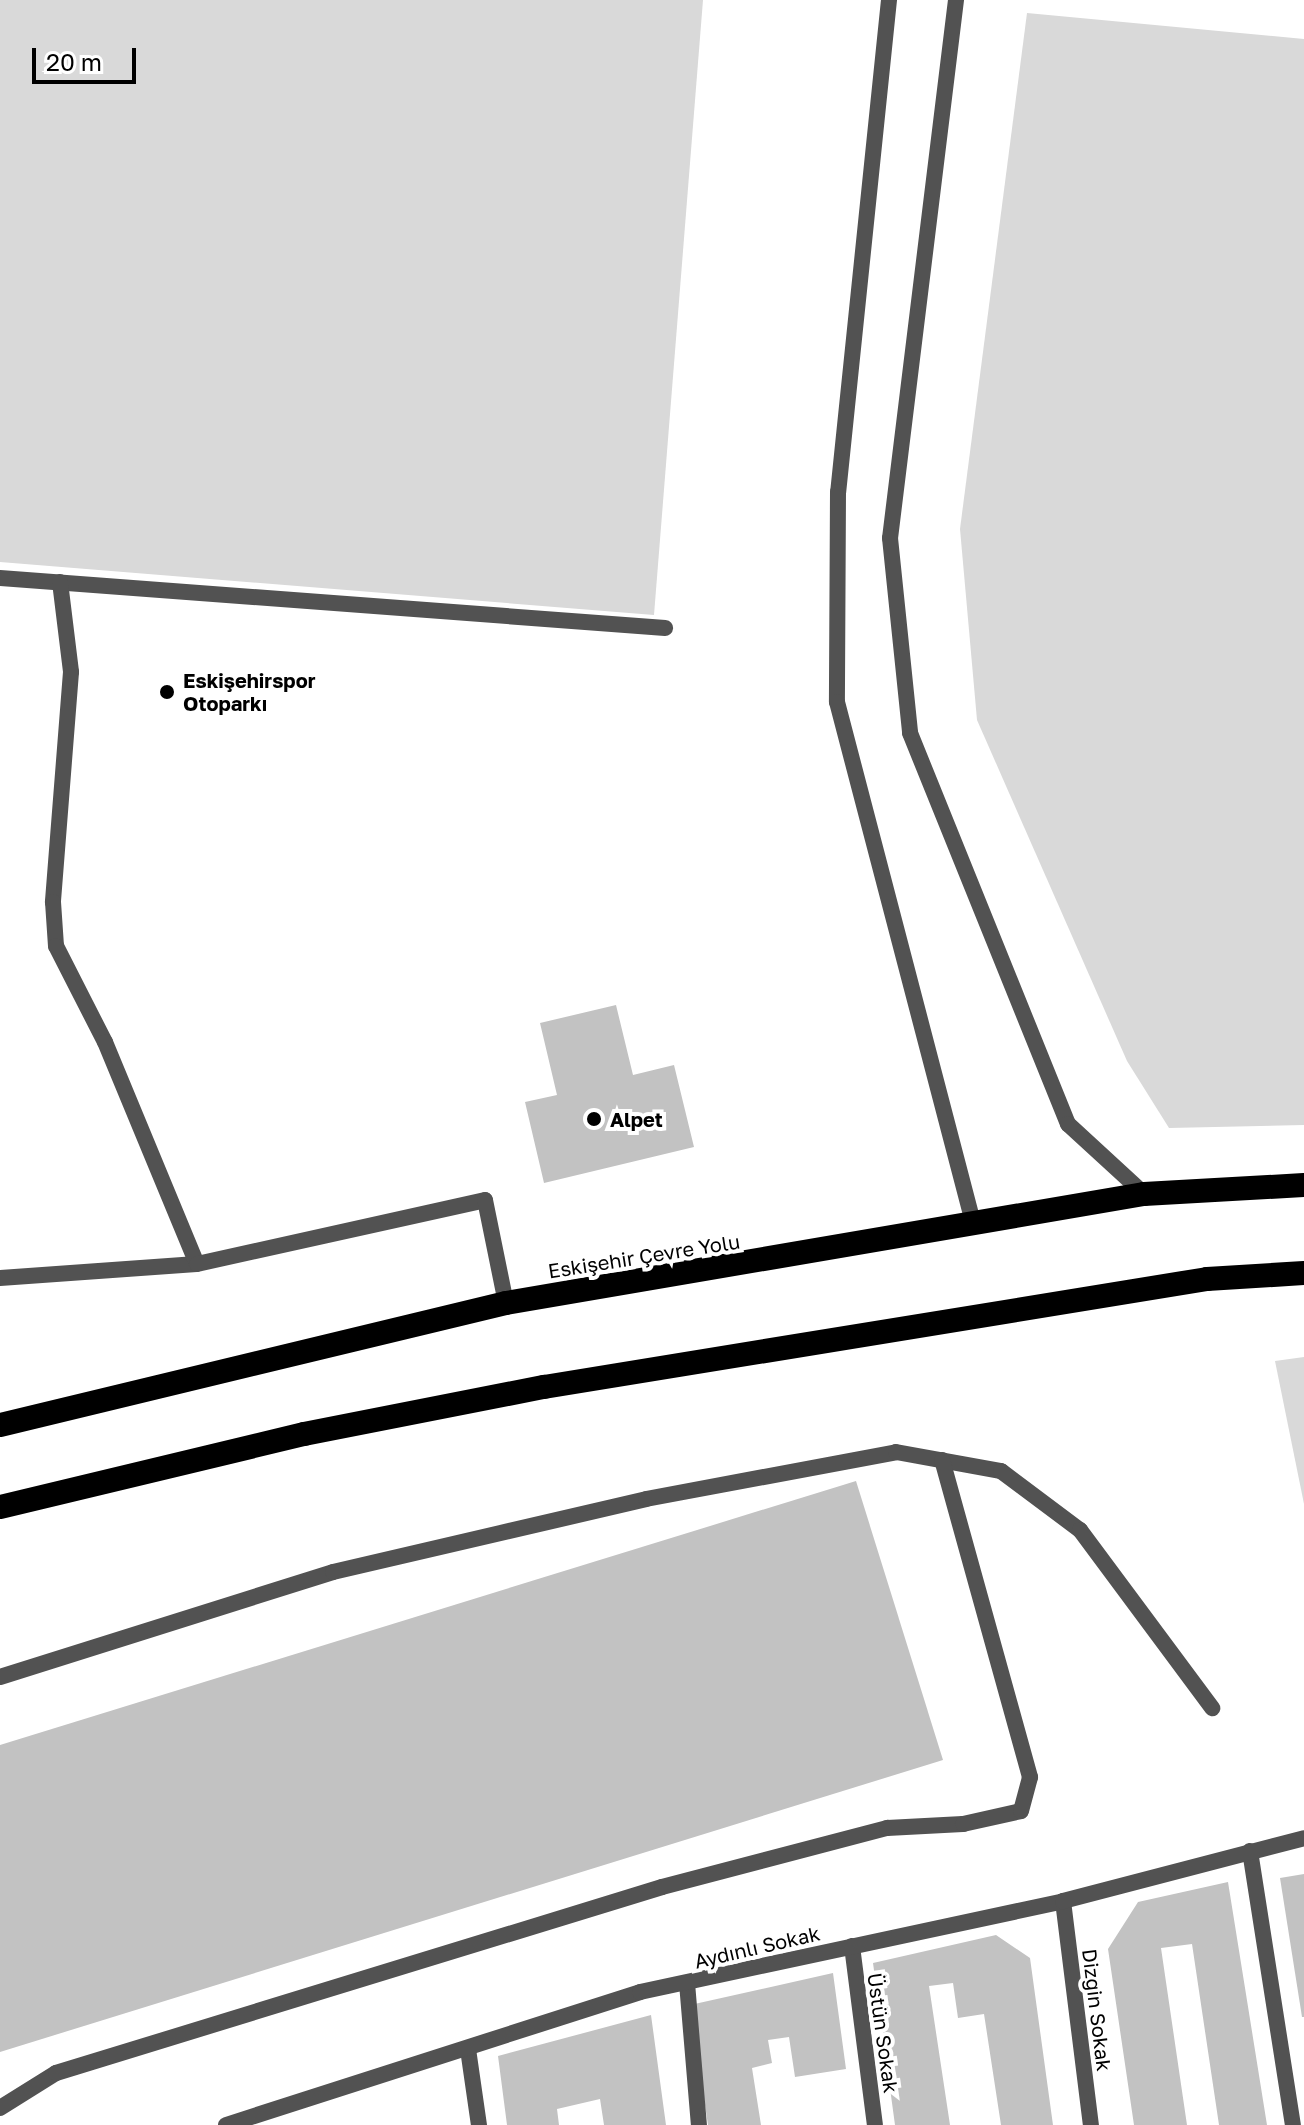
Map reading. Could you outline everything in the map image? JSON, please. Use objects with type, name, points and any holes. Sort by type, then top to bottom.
[{"type":"highway","name":"Eskişehir Çevre Yolu","points":[[0,1425],[506,1303],[974,1226],[1144,1194],[1304,1185]]},
{"type":"highway","points":[[0,1507],[304,1434],[544,1387],[1207,1279],[1304,1273]]},
{"type":"street","points":[[889,0],[838,492],[837,702],[974,1226]]},
{"type":"street","points":[[956,0],[890,538],[910,733],[1068,1124],[1144,1194]]},
{"type":"street","points":[[0,578],[665,628]]},
{"type":"street","points":[[60,582],[71,672],[53,902],[56,946],[105,1042],[197,1264]]},
{"type":"street","points":[[0,1278],[197,1264],[485,1200],[506,1303]]},
{"type":"street","points":[[0,1677],[333,1572],[646,1499],[896,1452],[1001,1471],[1080,1530],[1212,1708]]},
{"type":"street","points":[[0,2108],[56,2073],[662,1887],[887,1828],[963,1824],[1021,1811],[1030,1777],[942,1460]]},
{"type":"street","name":"Aydınlı Sokak","points":[[226,2125],[640,1992],[1063,1901],[1304,1838]]},
{"type":"street","points":[[1250,1851],[1293,2125]]},
{"type":"street","name":"Dizgin Sokak","points":[[1063,1901],[1091,2125]]},
{"type":"street","name":"Üstün Sokak","points":[[852,1946],[875,2125]]},
{"type":"street","points":[[687,1983],[699,2125]]},
{"type":"street","points":[[468,2049],[479,2125]]},
{"type":"shaded area","points":[[0,0],[703,0],[654,615],[0,562]]},
{"type":"shaded area","points":[[1027,13],[1304,39],[1304,1125],[1169,1128],[1127,1061],[977,720],[960,529]]},
{"type":"shaded area","points":[[1304,1357],[1304,1504],[1275,1361]]},
{"type":"building","points":[[616,1005],[633,1075],[674,1065],[694,1147],[544,1183],[525,1102],[557,1095],[540,1023]]},
{"type":"building","points":[[856,1481],[943,1760],[0,2052],[0,1745]]},
{"type":"building","points":[[1304,1874],[1304,2017],[1302,2017],[1280,1878]]},
{"type":"building","points":[[1228,1882],[1267,2125],[1219,2125],[1192,1944],[1161,1948],[1187,2125],[1134,2125],[1108,1949],[1138,1902]]},
{"type":"building","points":[[996,1935],[1030,1958],[1053,2125],[1001,2125],[984,2014],[958,2018],[953,1983],[929,1986],[950,2125],[895,2125],[873,1963]]},
{"type":"building","points":[[833,1973],[846,2069],[795,2077],[789,2037],[768,2040],[772,2063],[752,2068],[761,2125],[708,2125],[690,2005]]},
{"type":"building","points":[[651,2015],[666,2125],[604,2125],[600,2099],[557,2109],[559,2125],[507,2125],[498,2056]]},
{"type":"place","name":"Eskişehirspor Otoparkı","points":[[167,692]]},
{"type":"place","name":"Alpet","points":[[594,1119]]}]
